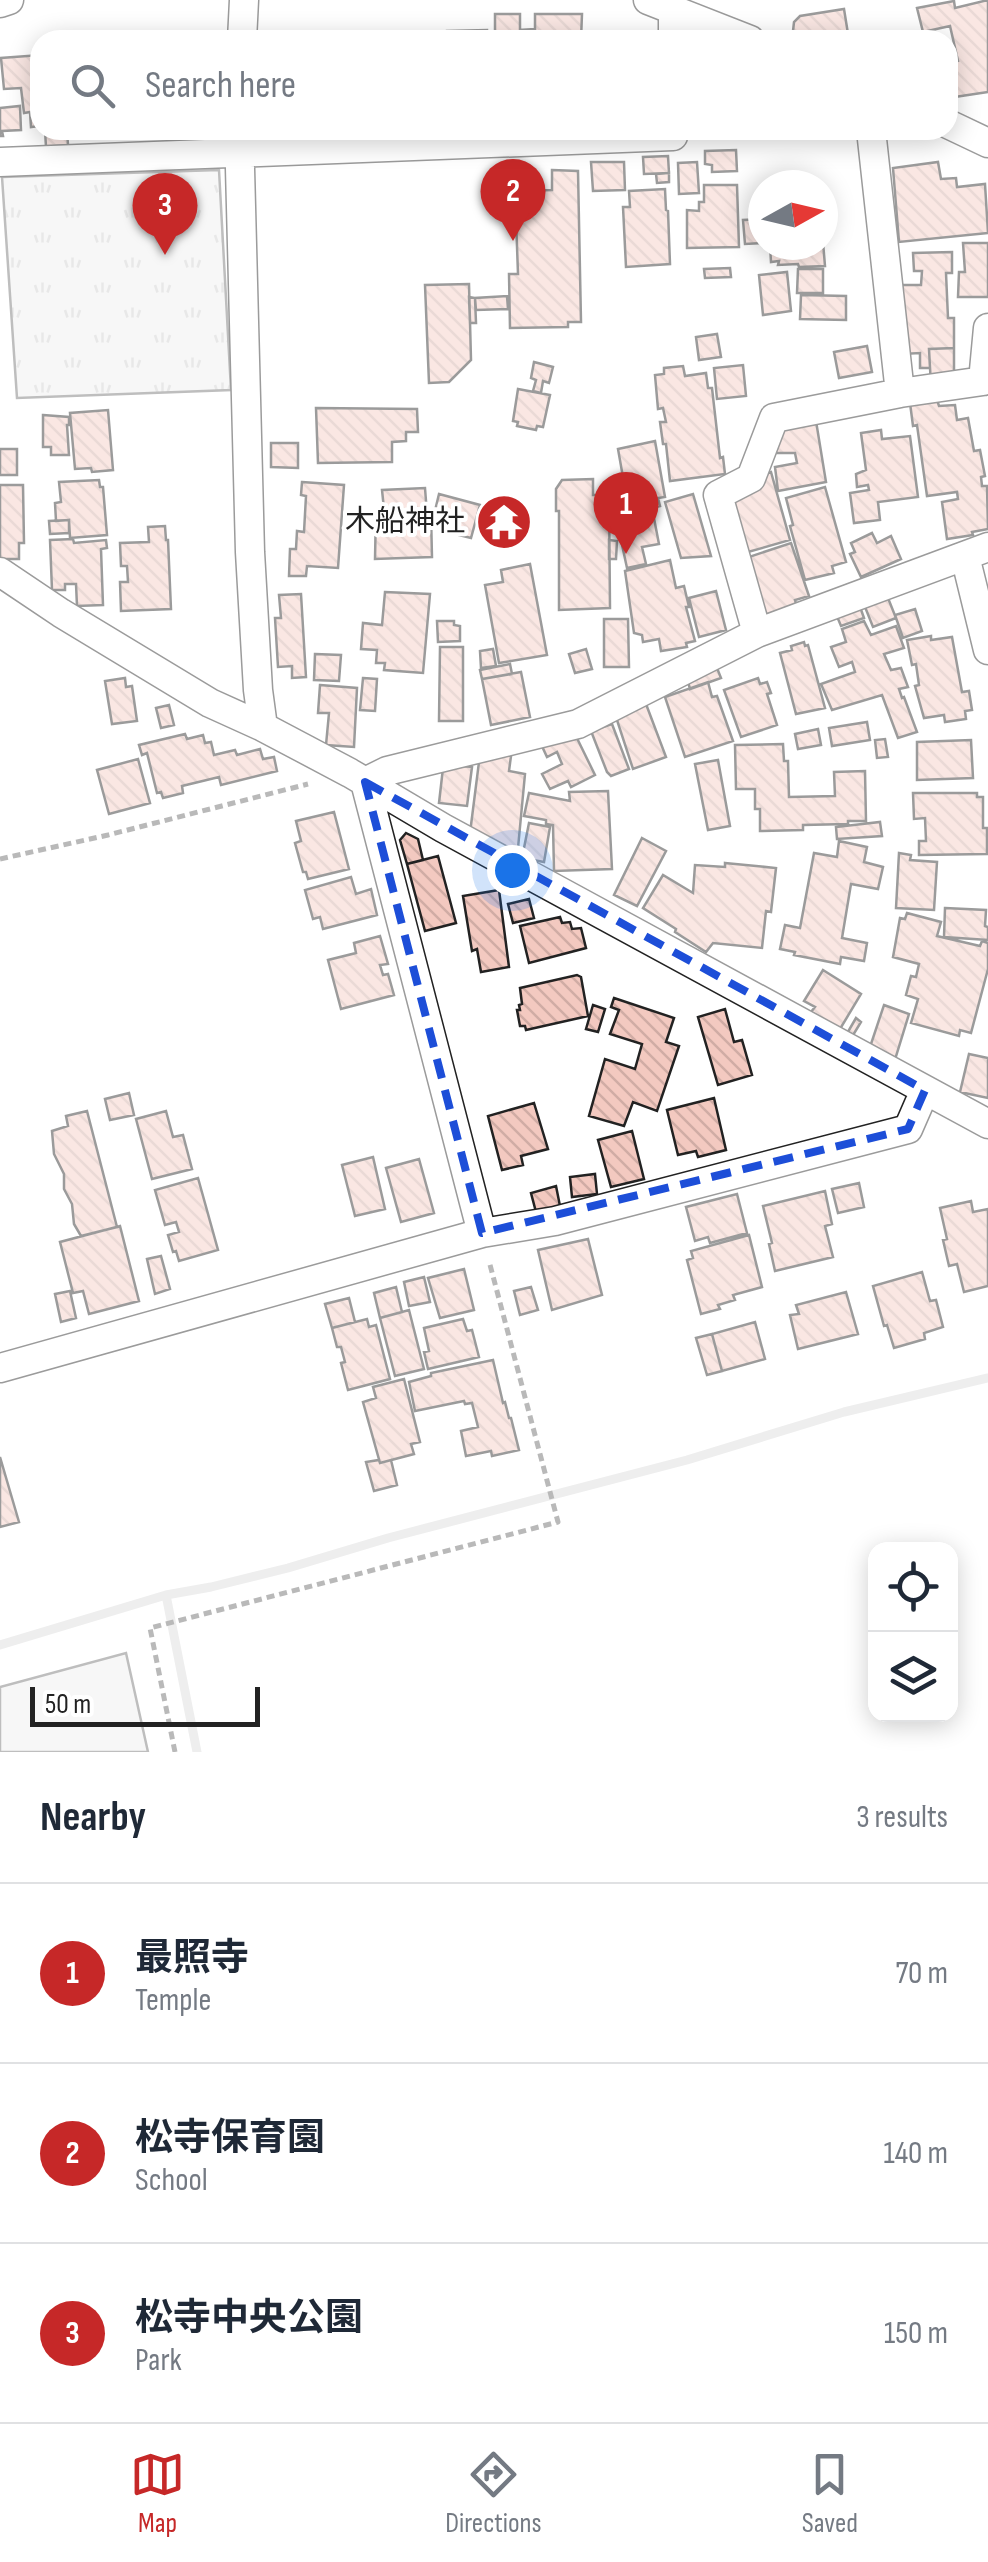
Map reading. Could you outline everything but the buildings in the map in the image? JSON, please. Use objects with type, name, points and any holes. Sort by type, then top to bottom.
[{"type":"street","points":[[0,3],[10,0]]},
{"type":"street","points":[[242,30],[244,0]]},
{"type":"street","points":[[661,5],[670,30]]},
{"type":"street","points":[[661,5],[725,30]]},
{"type":"street","points":[[958,128],[988,142]]},
{"type":"street","points":[[0,162],[239,142],[384,140]]},
{"type":"street","points":[[872,140],[900,393]]},
{"type":"street","points":[[239,142],[250,552],[263,727]]},
{"type":"street","points":[[757,634],[718,495],[751,478],[774,418],[983,381],[988,328]]},
{"type":"street","points":[[358,778],[578,724],[757,634],[976,552],[988,650]]},
{"type":"street","points":[[0,572],[210,703],[358,778],[988,1124]]},
{"type":"street","points":[[358,778],[482,1233]]},
{"type":"street","points":[[0,1368],[482,1233],[556,1221],[908,1129],[925,1090]]},
{"type":"path","points":[[0,859],[358,778]]},
{"type":"path","points":[[175,1752],[150,1628],[558,1522],[482,1233]]},
{"type":"highlighted area","points":[[365,782],[925,1090],[908,1129],[482,1233]]},
{"type":"green space","points":[[219,170],[231,390],[17,398],[2,177]]},
{"type":"green space","points":[[126,1653],[148,1752],[0,1752],[0,1687]]},
{"type":"waterway","points":[[0,1645],[166,1595],[288,1568],[687,1460],[844,1412],[988,1378]]},
{"type":"waterway","points":[[166,1595],[197,1752]]},
{"type":"place","name":"松寺保育園","points":[[513,241]]},
{"type":"place","name":"松寺中央公園","points":[[165,255]]},
{"type":"place","name":"木船神社","points":[[504,522]]},
{"type":"place","name":"最照寺","points":[[626,554]]}]
